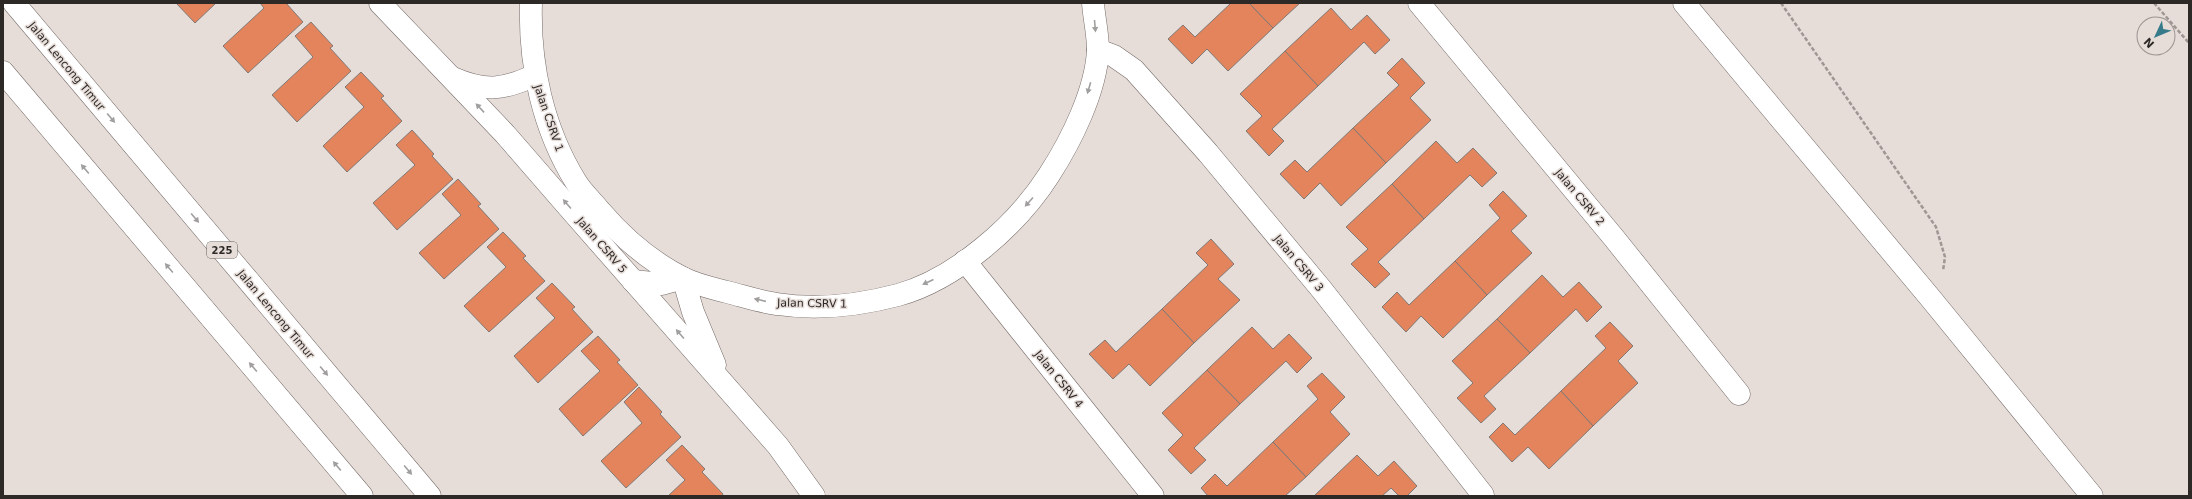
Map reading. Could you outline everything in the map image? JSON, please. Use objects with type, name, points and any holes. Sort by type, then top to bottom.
[{"type":"main road","name":"Jalan Lencong Timur","points":[[14,3],[430,496]]},
{"type":"main road","name":"Jalan CSRV 5","points":[[380,3],[505,134],[778,446],[814,496]]},
{"type":"main road","name":"Jalan CSRV 1","points":[[531,3],[535,75],[549,125],[576,183],[609,222],[632,244],[683,278],[704,286],[778,304],[824,306],[857,304],[900,295],[934,279],[965,261],[991,241],[1038,192],[1070,139],[1084,104],[1098,50],[1093,3]]},
{"type":"main road","name":"Jalan CSRV 2","points":[[1419,3],[1614,238],[1739,394]]},
{"type":"main road","points":[[1684,3],[1932,300],[2092,496]]},
{"type":"main road","name":"Jalan CSRV 3","points":[[1098,50],[1114,56],[1134,70],[1208,153],[1327,297],[1483,494]]},
{"type":"main road","points":[[3,72],[362,496]]},
{"type":"main road","points":[[452,78],[467,84],[497,89],[517,84],[535,75]]},
{"type":"main road","name":"Jalan CSRV 4","points":[[965,261],[1153,496]]},
{"type":"main road","points":[[633,281],[662,284],[683,278],[693,312],[724,384]]},
{"type":"path","points":[[1781,3],[1936,227],[1945,257],[1942,286],[1932,300]]},
{"type":"path","points":[[2154,3],[2189,43]]},
{"type":"building","points":[[176,3],[216,3],[195,23]]},
{"type":"building","points":[[260,3],[286,3],[303,22],[248,73],[223,46],[264,8]]},
{"type":"building","points":[[1231,3],[1249,3],[1273,28],[1228,71],[1207,49],[1192,64],[1168,39],[1183,25],[1195,37]]},
{"type":"building","points":[[1249,3],[1300,3],[1273,28]]},
{"type":"building","points":[[1331,8],[1351,30],[1367,15],[1390,40],[1375,54],[1364,42],[1318,86],[1285,51]]},
{"type":"building","points":[[311,22],[333,46],[330,48],[351,71],[297,122],[272,95],[313,57],[295,36]]},
{"type":"building","points":[[1285,51],[1318,86],[1272,129],[1284,141],[1269,156],[1246,131],[1262,116],[1240,94]]},
{"type":"building","points":[[1402,58],[1425,83],[1410,98],[1431,120],[1386,163],[1353,128],[1399,85],[1387,73]]},
{"type":"building","points":[[361,72],[384,96],[381,98],[402,121],[347,172],[323,146],[364,107],[345,87]]},
{"type":"building","points":[[1353,128],[1386,163],[1341,206],[1320,183],[1304,199],[1280,174],[1295,160],[1307,172]]},
{"type":"building","points":[[412,130],[434,154],[432,156],[453,179],[397,230],[373,203],[415,165],[396,145]]},
{"type":"building","points":[[1436,141],[1457,163],[1473,148],[1497,173],[1482,187],[1470,175],[1424,219],[1392,184]]},
{"type":"building","points":[[458,179],[481,204],[478,206],[499,229],[444,279],[419,253],[461,215],[442,194]]},
{"type":"building","points":[[1392,184],[1424,219],[1378,262],[1390,274],[1375,288],[1351,264],[1368,249],[1346,227]]},
{"type":"building","points":[[1503,191],[1527,216],[1511,231],[1532,253],[1487,295],[1455,261],[1500,218],[1489,205]]},
{"type":"building","points":[[503,232],[526,256],[523,258],[545,281],[489,332],[464,306],[506,267],[487,247]]},
{"type":"building","points":[[1211,239],[1234,264],[1218,279],[1240,300],[1194,343],[1162,309],[1208,265],[1196,253]]},
{"type":"building","points":[[1455,261],[1487,295],[1443,338],[1421,316],[1406,332],[1382,307],[1397,292],[1409,305]]},
{"type":"building","points":[[1542,275],[1563,297],[1579,282],[1602,307],[1587,322],[1576,309],[1530,353],[1497,319]]},
{"type":"building","points":[[552,283],[575,307],[572,309],[593,332],[538,383],[514,356],[555,318],[536,298]]},
{"type":"building","points":[[1162,309],[1194,343],[1150,386],[1129,364],[1113,379],[1089,354],[1105,340],[1116,352]]},
{"type":"building","points":[[1497,319],[1530,353],[1484,396],[1496,409],[1481,423],[1457,398],[1473,383],[1452,361]]},
{"type":"building","points":[[1610,322],[1633,346],[1618,361],[1638,383],[1593,426],[1561,391],[1606,348],[1595,336]]},
{"type":"building","points":[[1252,327],[1273,349],[1289,334],[1312,358],[1297,373],[1286,361],[1240,404],[1207,370]]},
{"type":"building","points":[[598,336],[620,360],[617,362],[638,385],[583,436],[559,409],[600,371],[581,351]]},
{"type":"building","points":[[1207,370],[1240,404],[1194,448],[1206,460],[1191,474],[1168,450],[1183,435],[1162,413]]},
{"type":"building","points":[[1322,373],[1345,397],[1330,412],[1350,434],[1306,477],[1273,442],[1318,399],[1307,386]]},
{"type":"building","points":[[639,387],[662,412],[660,414],[681,437],[626,488],[601,461],[642,423],[624,402]]},
{"type":"building","points":[[1561,391],[1593,426],[1549,469],[1528,447],[1512,462],[1489,437],[1503,423],[1515,435]]},
{"type":"building","points":[[1273,442],[1306,477],[1285,496],[1208,496],[1201,488],[1215,474],[1227,486]]},
{"type":"building","points":[[682,445],[705,469],[702,472],[723,494],[722,496],[668,496],[685,480],[666,460]]},
{"type":"building","points":[[1357,455],[1378,476],[1394,461],[1417,486],[1407,496],[1399,496],[1391,488],[1382,496],[1314,496]]}]
